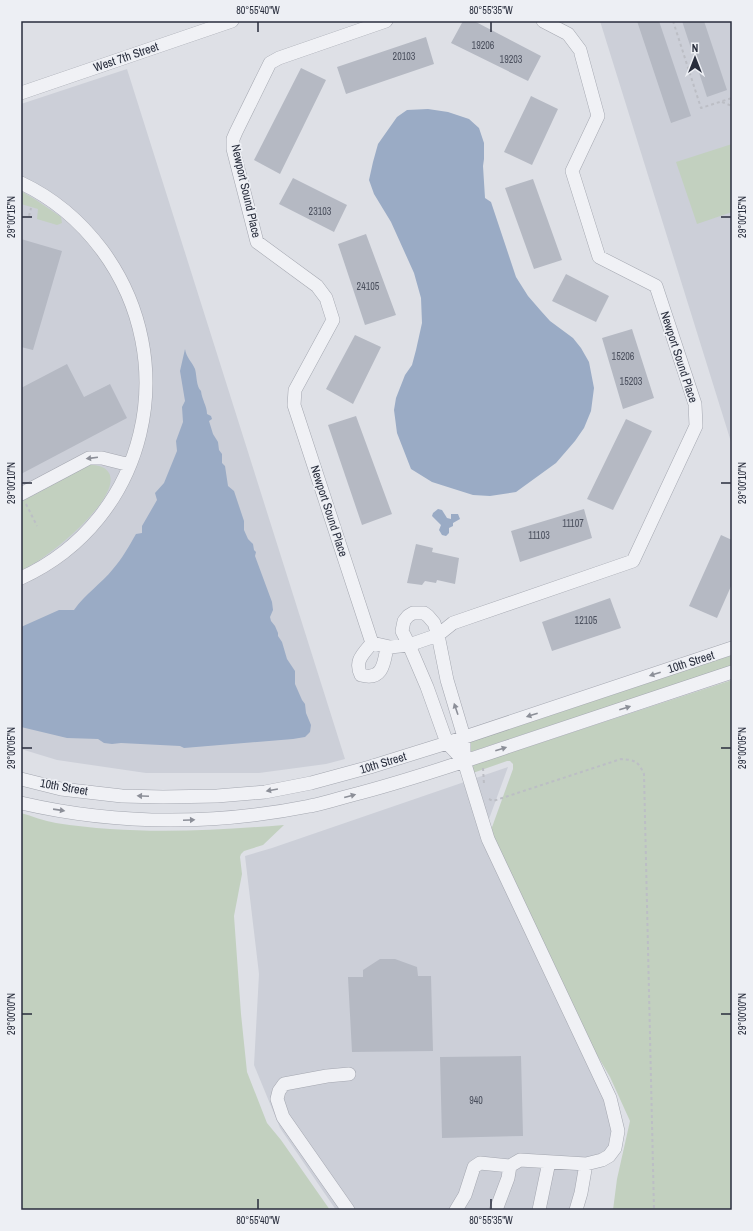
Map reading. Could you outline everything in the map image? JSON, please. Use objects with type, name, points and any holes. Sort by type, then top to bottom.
[{"type":"street","name":"Newport Sound Place","points":[[386,21],[279,58],[270,63],[233,139],[233,149],[257,242],[317,286],[326,298],[331,309],[333,320],[295,390],[294,405],[372,643],[387,647],[409,645],[438,635],[453,623],[633,562],[696,426],[696,404],[656,286],[599,257],[572,171],[598,116],[580,50],[568,34],[542,21]]},
{"type":"street","name":"West 7th Street","points":[[21,93],[224,22]]},
{"type":"street","points":[[21,183],[52,200],[84,228],[96,241],[117,272],[131,302],[145,352],[146,387],[139,439],[130,465],[107,508],[70,548],[48,564],[21,578]]},
{"type":"street","points":[[23,498],[89,458],[102,458],[130,465]]},
{"type":"street","points":[[456,1210],[465,1195],[474,1167],[480,1163],[510,1166],[520,1160],[586,1164],[602,1160],[609,1156],[615,1148],[618,1131],[610,1098],[488,839],[464,761],[464,737],[447,680],[438,635],[434,623],[424,614],[413,614],[406,618],[402,631],[428,687],[447,743],[464,761]]},
{"type":"street","points":[[372,643],[360,658],[358,668],[361,675],[370,677],[378,674],[383,668],[387,647]]},
{"type":"street","name":"10th Street","points":[[21,779],[61,789],[122,796],[217,796],[265,792],[311,783],[370,767],[447,743],[732,648]]},
{"type":"street","name":"10th Street","points":[[21,803],[41,808],[118,818],[170,820],[224,819],[312,806],[464,761],[732,672]]},
{"type":"street","points":[[428,687],[447,680]]},
{"type":"street","points":[[348,1210],[283,1117],[277,1099],[279,1091],[284,1084],[327,1076],[349,1074]]},
{"type":"street","points":[[539,1210],[549,1162]]},
{"type":"street","points":[[576,1210],[581,1194],[586,1164]]},
{"type":"street","points":[[496,1210],[508,1178],[510,1166]]},
{"type":"path","points":[[673,21],[701,108],[732,98]]},
{"type":"path","points":[[720,101],[732,106]]},
{"type":"path","points":[[28,216],[31,208]]},
{"type":"path","points":[[23,498],[37,526]]},
{"type":"path","points":[[482,755],[484,785]]},
{"type":"path","points":[[488,799],[493,801],[621,759],[632,760],[639,764],[644,774],[654,1210]]},
{"type":"shaded area","points":[[600,21],[732,21],[732,445]]},
{"type":"shaded area","points":[[127,69],[345,759],[326,764],[259,773],[146,773],[57,760],[21,749],[21,104]]},
{"type":"shaded area","points":[[508,767],[485,830],[610,1098],[615,1148],[586,1164],[576,1210],[336,1210],[280,1128],[254,1065],[259,974],[245,856]]},
{"type":"green space","points":[[732,144],[732,212],[697,224],[676,162]]},
{"type":"green space","points":[[21,191],[61,217],[62,223],[57,225],[37,219],[38,209],[21,204]]},
{"type":"green space","points":[[90,465],[103,467],[109,473],[110,484],[104,498],[93,513],[62,543],[32,565],[21,570],[21,502]]},
{"type":"green space","points":[[732,655],[732,666],[470,752],[470,742]]},
{"type":"green space","points":[[732,680],[732,1210],[613,1210],[617,1179],[630,1121],[610,1077],[590,1043],[491,830],[513,769],[513,764],[510,761],[507,761],[470,774],[470,766]]},
{"type":"green space","points":[[21,813],[56,823],[113,829],[170,831],[284,825],[263,845],[244,851],[240,857],[242,874],[234,916],[247,1072],[267,1123],[281,1140],[330,1210],[21,1210]]},
{"type":"water","points":[[428,109],[448,112],[469,119],[479,128],[484,143],[483,166],[485,198],[491,202],[516,277],[528,296],[550,321],[573,338],[589,362],[594,388],[591,411],[584,428],[556,463],[516,492],[490,496],[473,495],[432,482],[411,469],[397,433],[394,410],[396,398],[405,375],[412,365],[416,350],[422,323],[421,298],[414,273],[391,222],[374,194],[369,180],[378,144],[397,117],[407,110]]},
{"type":"water","points":[[185,349],[195,369],[197,384],[201,391],[207,414],[211,416],[212,419],[209,421],[213,434],[218,442],[219,450],[222,454],[222,463],[225,466],[228,486],[234,491],[244,521],[244,530],[248,539],[253,544],[256,552],[255,556],[272,602],[273,610],[270,617],[271,621],[275,626],[278,636],[282,642],[287,659],[295,671],[295,684],[305,704],[306,713],[311,725],[310,732],[305,737],[293,739],[184,748],[180,746],[104,743],[98,739],[67,738],[21,727],[21,627],[59,610],[74,610],[116,565],[136,534],[142,533],[142,526],[157,500],[155,493],[164,483],[177,451],[176,441],[183,422],[182,407],[185,401],[180,371]]},
{"type":"water","points":[[438,509],[442,510],[447,518],[451,519],[451,514],[458,514],[460,519],[453,523],[453,526],[449,528],[449,533],[446,536],[442,535],[439,530],[441,525],[432,516]]},
{"type":"building","points":[[463,21],[474,21],[541,56],[528,81],[451,43]]},
{"type":"building","points":[[637,21],[659,21],[691,116],[671,123]]},
{"type":"building","points":[[682,21],[704,21],[727,90],[707,97]]},
{"type":"building","points":[[426,37],[434,64],[346,94],[337,67]]},
{"type":"building","points":[[301,68],[326,80],[280,174],[254,160]]},
{"type":"building","points":[[531,96],[558,109],[532,165],[504,152]]},
{"type":"building","points":[[293,178],[347,205],[334,232],[279,204]]},
{"type":"building","points":[[533,179],[562,260],[534,269],[505,188]]},
{"type":"building","points":[[366,234],[396,315],[365,325],[338,244]]},
{"type":"building","points":[[21,239],[62,251],[33,350],[21,347]]},
{"type":"building","points":[[566,274],[609,296],[596,322],[552,301]]},
{"type":"building","points":[[632,329],[654,398],[623,409],[602,338]]},
{"type":"building","points":[[355,335],[381,347],[353,404],[326,389]]},
{"type":"building","points":[[67,364],[84,397],[110,384],[127,418],[21,474],[21,388]]},
{"type":"building","points":[[356,416],[392,514],[362,525],[328,425]]},
{"type":"building","points":[[626,419],[652,431],[613,510],[587,499]]},
{"type":"building","points":[[584,509],[592,538],[520,562],[511,531]]},
{"type":"building","points":[[721,535],[732,540],[732,584],[717,618],[689,606]]},
{"type":"building","points":[[416,544],[433,548],[432,552],[459,558],[455,584],[437,580],[436,583],[425,581],[422,585],[407,583]]},
{"type":"building","points":[[610,598],[621,628],[552,651],[542,622]]},
{"type":"building","points":[[380,959],[395,959],[417,967],[418,976],[431,976],[433,1051],[352,1052],[348,977],[363,977],[363,970]]},
{"type":"building","points":[[521,1056],[523,1136],[442,1138],[440,1057]]}]
